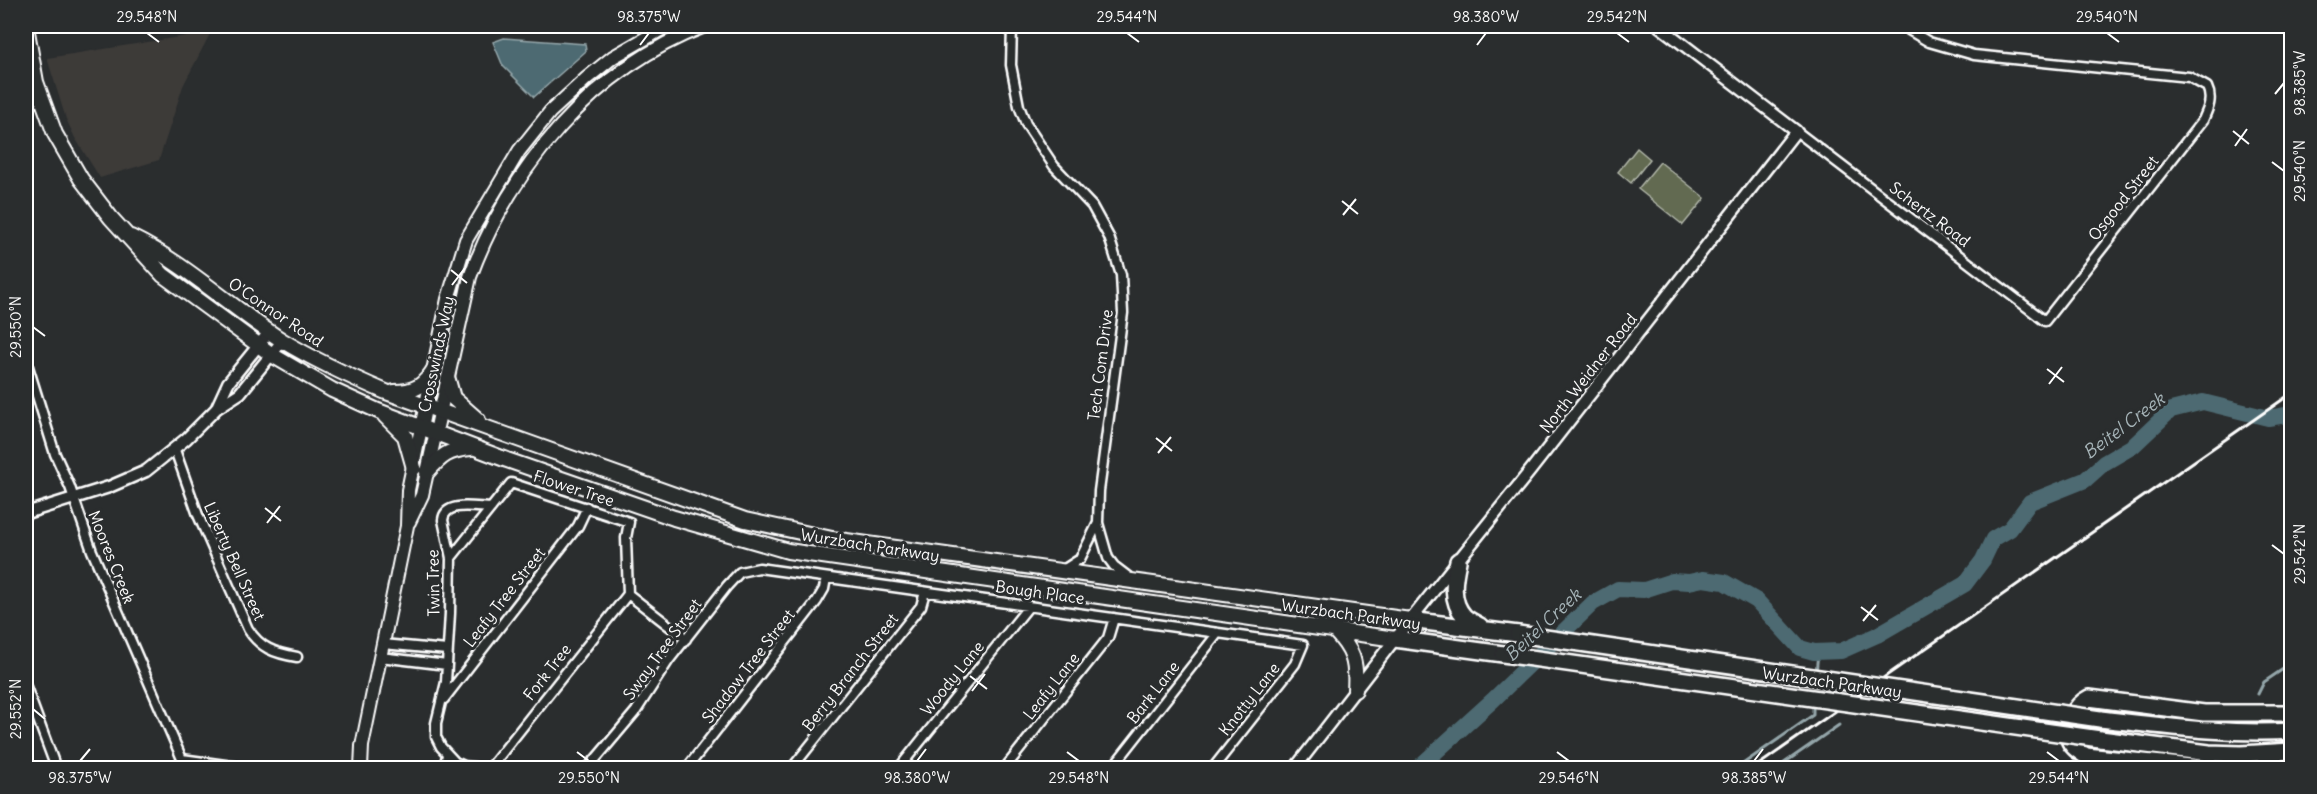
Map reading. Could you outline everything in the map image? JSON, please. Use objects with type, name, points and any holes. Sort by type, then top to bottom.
[{"type":"highway","name":"O'Connor Road","points":[[26,26],[36,82],[55,134],[87,188],[163,275],[272,356],[323,386],[378,411],[423,427]]},
{"type":"highway","name":"O'Connor Road","points":[[129,237],[173,261],[283,340],[339,372],[427,406]]},
{"type":"highway","points":[[386,392],[417,390],[435,368]]},
{"type":"highway","points":[[448,380],[453,398],[487,427]]},
{"type":"highway","name":"Wurzbach Parkway","points":[[427,406],[715,510],[779,529],[832,539],[1485,629],[2100,719],[2199,730],[2268,733],[2292,731]]},
{"type":"highway","points":[[378,411],[397,426],[405,436],[421,470],[445,453],[456,449],[474,448]]},
{"type":"highway","name":"Wurzbach Parkway","points":[[423,427],[474,448],[674,518],[788,551],[2100,739],[2209,753],[2292,751]]},
{"type":"highway","points":[[1458,561],[1454,581],[1455,601],[1464,617],[1485,629]]},
{"type":"highway","points":[[1334,630],[1348,646],[1353,658],[1356,675],[1355,690]]},
{"type":"highway","points":[[2200,768],[2086,756],[2078,751],[2069,740],[2070,723],[2077,706],[2089,698],[2204,713],[2292,713]]},
{"type":"main road","name":"Crosswinds Way","points":[[427,406],[448,299],[466,240],[508,168],[550,112],[587,78],[621,52],[667,26]]},
{"type":"main road","name":"Crosswinds Way","points":[[436,432],[470,277],[480,248],[521,177],[567,119],[600,88],[662,45],[705,26]]},
{"type":"main road","points":[[508,168],[521,177]]},
{"type":"main road","points":[[360,768],[362,746],[407,526],[422,495],[423,427],[427,406]]},
{"type":"main road","points":[[421,470],[436,432]]},
{"type":"street","name":"Tech Com Drive","points":[[1012,26],[1011,65],[1019,106],[1026,124],[1054,166],[1098,214],[1109,237],[1121,275],[1123,314],[1099,491],[1098,523],[1108,558],[1114,566],[1132,580]]},
{"type":"street","points":[[1659,26],[1796,131]]},
{"type":"street","name":"Osgood Street","points":[[1902,26],[1929,42],[1974,56],[2176,75],[2188,77],[2207,87],[2210,99],[2203,120],[2045,321]]},
{"type":"street","name":"Schertz Road","points":[[1796,131],[2045,321]]},
{"type":"street","name":"North Weidner Road","points":[[1295,768],[1796,131]]},
{"type":"street","points":[[217,408],[228,383],[270,331]]},
{"type":"street","points":[[26,513],[139,475],[175,450],[217,408],[240,393],[283,340]]},
{"type":"street","name":"Moores Creek","points":[[26,360],[55,454],[70,487],[95,559],[182,759],[247,768]]},
{"type":"street","name":"Liberty Bell Street","points":[[175,450],[198,515],[248,629],[265,649],[297,657]]},
{"type":"street","name":"Flower Tree","points":[[491,508],[511,484],[629,522],[626,538],[628,594]]},
{"type":"street","name":"Twin Tree","points":[[447,755],[441,747],[436,730],[446,682],[451,558],[443,520],[445,511],[457,507],[491,508]]},
{"type":"street","name":"Leafy Tree Street","points":[[441,702],[578,526],[587,507]]},
{"type":"street","points":[[451,558],[491,508]]},
{"type":"street","name":"Tech Com Drive","points":[[1063,570],[1080,559],[1098,523]]},
{"type":"street","name":"Sway Tree Street","points":[[588,768],[636,711],[686,639],[740,572],[752,568],[772,570]]},
{"type":"street","name":"Bough Place","points":[[772,570],[1303,645]]},
{"type":"street","name":"Shadow Tree Street","points":[[687,768],[817,602],[824,589],[826,578]]},
{"type":"street","name":"Berry Branch Street","points":[[792,768],[921,606],[926,591]]},
{"type":"street","points":[[628,594],[686,639]]},
{"type":"street","name":"Fork Tree","points":[[490,768],[628,594]]},
{"type":"street","name":"Woody Lane","points":[[899,768],[1029,606]]},
{"type":"street","name":"Leafy Lane","points":[[1005,768],[1108,638],[1114,618]]},
{"type":"street","name":"Bark Lane","points":[[1112,768],[1218,633]]},
{"type":"street","points":[[383,644],[447,650]]},
{"type":"street","name":"Knotty Lane","points":[[1213,768],[1295,664],[1303,645]]},
{"type":"street","points":[[380,657],[447,665]]},
{"type":"street","points":[[26,687],[56,768]]},
{"type":"street","points":[[444,768],[447,755],[464,766],[481,768]]},
{"type":"shaded area","points":[[211,32],[183,86],[159,160],[100,178],[66,119],[47,58]]},
{"type":"green space","points":[[1637,148],[1650,159],[1631,183],[1618,172]]},
{"type":"green space","points":[[1660,162],[1705,198],[1683,225],[1638,189]]},
{"type":"water","points":[[504,38],[585,44],[586,51],[534,97],[503,66],[493,42]]},
{"type":"waterway","name":"Beitel Creek","points":[[1418,768],[1493,700],[1593,603],[1618,589],[1644,590],[1672,581],[1689,582],[1703,579],[1724,582],[1757,601],[1800,648],[1814,652],[1841,651],[1877,635],[1965,584],[1983,560],[1993,539],[2010,529],[2030,502],[2085,480],[2104,463],[2133,446],[2171,410],[2203,402],[2268,418],[2292,414]]},
{"type":"waterway","points":[[1816,674],[1818,652]]},
{"type":"waterway","points":[[2258,694],[2264,682],[2292,663]]},
{"type":"waterway","points":[[1737,768],[1813,715],[1813,704]]},
{"type":"waterway","points":[[1777,768],[1839,725]]},
{"type":"railway","points":[[1754,768],[2292,393]]}]
